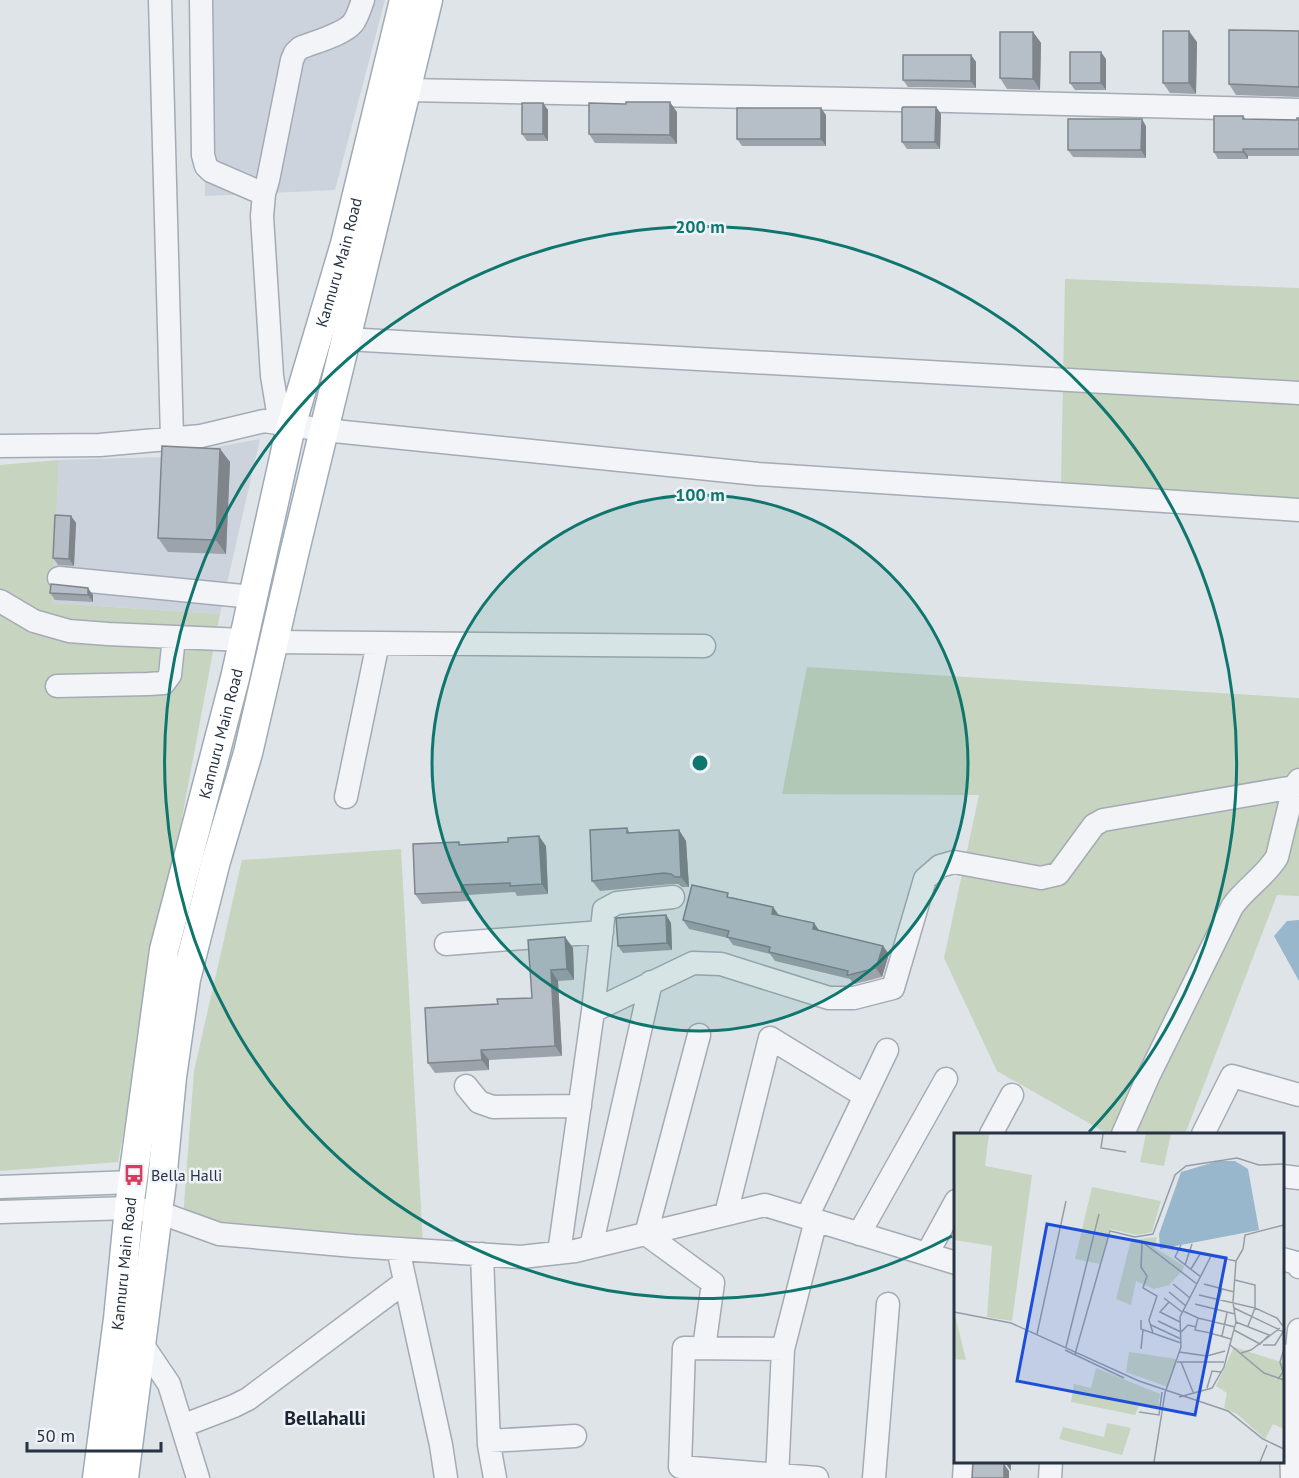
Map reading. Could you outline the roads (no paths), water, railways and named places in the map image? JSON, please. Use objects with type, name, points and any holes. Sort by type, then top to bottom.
[{"type":"main road","name":"Kannuru Main Road","points":[[97,1478],[118,1319],[131,1195],[164,950],[253,597],[286,425],[345,244],[404,0]]},
{"type":"main road","points":[[124,1478],[158,1212],[172,1077],[186,979],[216,861],[248,753],[428,0]]},
{"type":"street","points":[[160,0],[172,438]]},
{"type":"street","points":[[201,0],[203,155],[206,166],[211,171],[264,194]]},
{"type":"street","points":[[286,425],[272,376],[262,216],[264,194],[295,53],[300,48],[351,25],[357,17],[363,0]]},
{"type":"street","points":[[406,90],[938,100],[1299,110]]},
{"type":"street","points":[[346,339],[1299,393]]},
{"type":"street","points":[[0,446],[100,445],[201,436],[264,422],[758,474],[1299,510]]},
{"type":"street","points":[[59,578],[253,597]]},
{"type":"street","points":[[0,601],[34,621],[69,631],[243,640]]},
{"type":"street","points":[[57,686],[164,683],[170,675],[174,637]]},
{"type":"street","points":[[274,642],[704,646]]},
{"type":"street","points":[[346,798],[378,643]]},
{"type":"street","points":[[593,1011],[693,963],[721,964],[830,998],[854,998],[893,988],[925,879],[940,866],[954,862],[1041,878],[1058,874],[1094,825],[1103,820],[1297,784],[1277,857],[1271,867],[1232,907],[1148,1077],[1123,1133]]},
{"type":"street","points":[[559,1253],[593,1011],[604,910],[617,903],[673,897]]},
{"type":"street","points":[[446,944],[602,932]]},
{"type":"street","points":[[591,1247],[651,982]]},
{"type":"street","points":[[646,1234],[699,1035]]},
{"type":"street","points":[[726,1214],[770,1038],[865,1095]]},
{"type":"street","points":[[777,1476],[783,1349],[811,1219],[886,1050]]},
{"type":"street","points":[[1204,1133],[1232,1076],[1299,1095]]},
{"type":"street","points":[[859,1234],[946,1079]]},
{"type":"street","points":[[466,1086],[479,1101],[493,1107],[580,1106]]},
{"type":"street","points":[[992,1133],[1012,1095]]},
{"type":"street","points":[[1284,1176],[1299,1178]]},
{"type":"street","points":[[0,1187],[47,1184],[131,1195],[158,1212],[219,1234],[521,1257],[575,1251],[765,1204],[954,1262]]},
{"type":"street","points":[[0,1212],[131,1195]]},
{"type":"street","points":[[927,1254],[954,1205]]},
{"type":"street","points":[[646,1234],[713,1283],[704,1348]]},
{"type":"street","points":[[398,1249],[441,1445],[446,1478]]},
{"type":"street","points":[[482,1254],[489,1441],[495,1478]]},
{"type":"street","points":[[1284,1260],[1297,1263],[1299,1267]]},
{"type":"street","points":[[182,1426],[248,1399],[405,1282]]},
{"type":"street","points":[[874,1478],[888,1304]]},
{"type":"street","points":[[118,1319],[142,1344],[169,1384],[198,1478]]},
{"type":"street","points":[[1292,1478],[1289,1357],[1299,1330]]},
{"type":"street","points":[[783,1349],[684,1348],[680,1473],[817,1478]]},
{"type":"street","points":[[489,1441],[574,1436]]},
{"type":"street","points":[[964,1478],[965,1463]]},
{"type":"street","points":[[1050,1478],[1051,1463]]},
{"type":"water","points":[[1299,920],[1299,981],[1274,936],[1287,921]]},
{"type":"place","name":"Bella Halli","points":[[134,1175]]},
{"type":"district","name":"Bellahalli","points":[[325,1418]]}]
